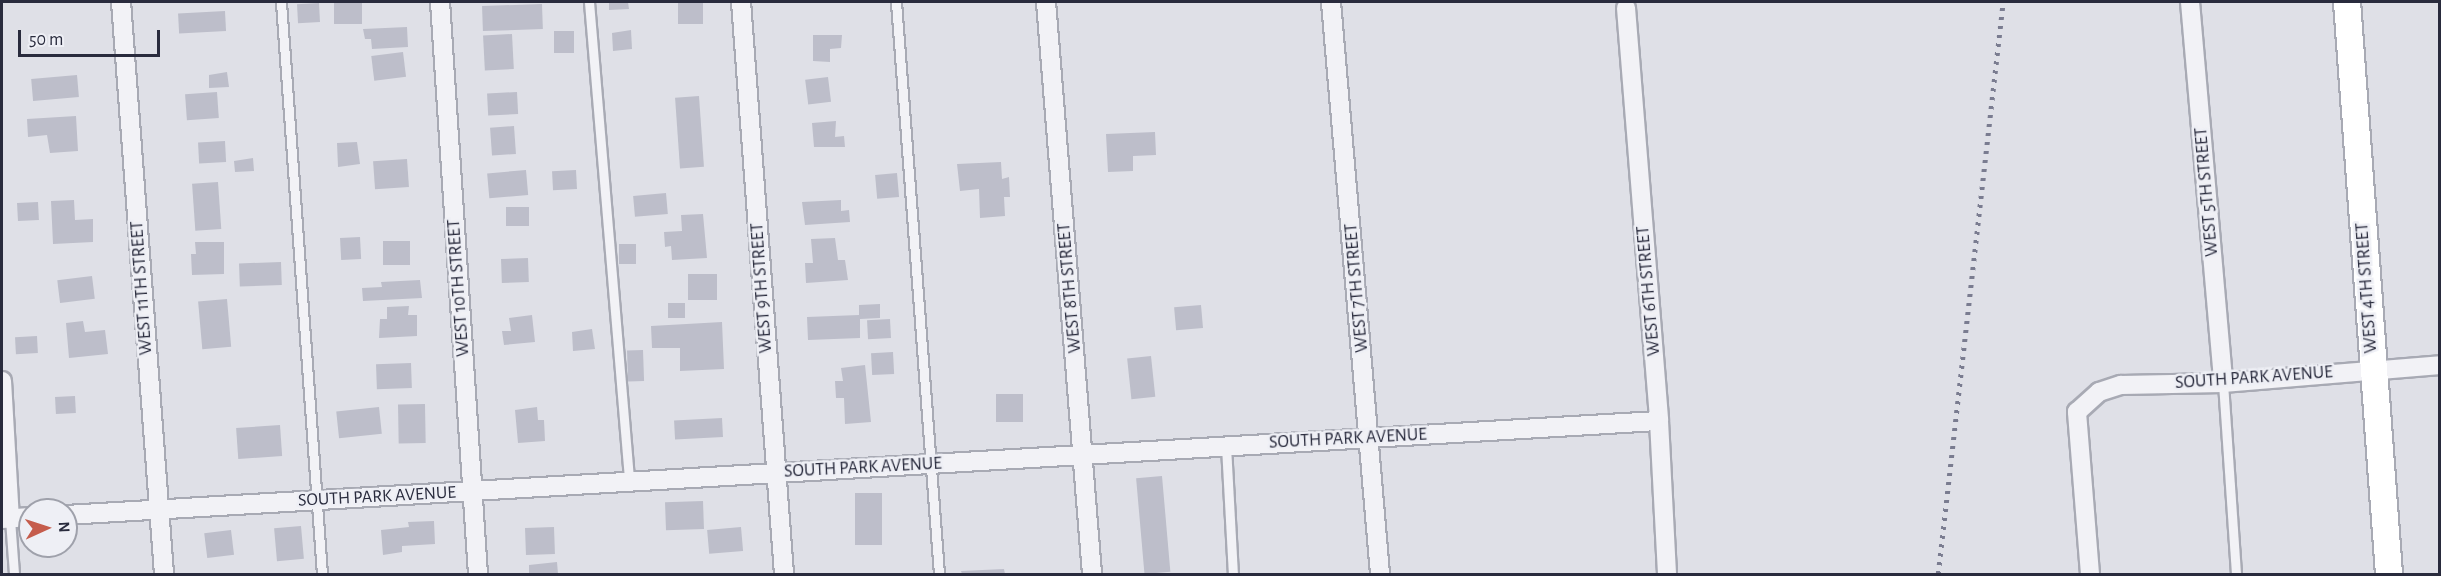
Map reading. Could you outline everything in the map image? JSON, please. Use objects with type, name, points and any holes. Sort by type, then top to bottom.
[{"type":"main road","name":"WEST 4TH STREET","points":[[2347,2],[2389,574]]},
{"type":"street","name":"WEST 11TH STREET","points":[[121,2],[164,574]]},
{"type":"street","name":"WEST 10TH STREET","points":[[440,2],[478,574]]},
{"type":"street","name":"WEST 9TH STREET","points":[[741,2],[784,574]]},
{"type":"street","name":"WEST 8TH STREET","points":[[1046,2],[1092,574]]},
{"type":"street","name":"WEST 7TH STREET","points":[[1331,2],[1380,574]]},
{"type":"street","name":"WEST 5TH STREET","points":[[2190,2],[2223,383]]},
{"type":"street","name":"WEST 6TH STREET","points":[[1626,8],[1659,421],[1668,574]]},
{"type":"street","name":"SOUTH PARK AVENUE","points":[[2090,574],[2077,412],[2099,392],[2121,385],[2223,383],[2439,365]]},
{"type":"street","points":[[2,381],[6,519]]},
{"type":"street","name":"SOUTH PARK AVENUE","points":[[78,514],[1659,421]]},
{"type":"lane","points":[[281,2],[321,574]]},
{"type":"lane","points":[[589,2],[629,482]]},
{"type":"lane","points":[[896,2],[939,574]]},
{"type":"lane","points":[[2223,383],[2236,574]]},
{"type":"lane","points":[[1226,446],[1233,574]]},
{"type":"lane","points":[[6,519],[14,574]]},
{"type":"building","points":[[334,2],[362,2],[362,24],[334,24]]},
{"type":"building","points":[[609,2],[628,2],[629,9],[609,10]]},
{"type":"building","points":[[678,2],[703,2],[703,24],[678,24]]},
{"type":"building","points":[[319,3],[320,22],[298,23],[297,4]]},
{"type":"building","points":[[542,4],[543,29],[483,31],[482,6]]},
{"type":"building","points":[[225,11],[226,31],[179,33],[178,13]]},
{"type":"building","points":[[407,27],[408,47],[372,49],[371,39],[365,39],[363,29]]},
{"type":"building","points":[[631,30],[632,49],[613,51],[612,33]]},
{"type":"building","points":[[554,31],[574,31],[574,53],[554,53]]},
{"type":"building","points":[[512,34],[514,69],[485,70],[483,36]]},
{"type":"building","points":[[813,35],[842,35],[841,48],[830,49],[830,62],[813,61]]},
{"type":"building","points":[[403,52],[406,77],[374,81],[371,56]]},
{"type":"building","points":[[227,72],[229,87],[209,88],[209,75]]},
{"type":"building","points":[[77,75],[79,97],[33,101],[31,79]]},
{"type":"building","points":[[828,77],[831,102],[808,105],[805,80]]},
{"type":"building","points":[[217,92],[219,118],[187,120],[185,94]]},
{"type":"building","points":[[517,92],[518,114],[488,116],[487,94]]},
{"type":"building","points":[[699,96],[704,167],[680,169],[675,98]]},
{"type":"building","points":[[76,116],[78,151],[50,153],[47,135],[28,137],[27,119]]},
{"type":"building","points":[[836,121],[835,137],[844,136],[845,147],[814,147],[812,123]]},
{"type":"building","points":[[514,126],[516,154],[492,156],[490,128]]},
{"type":"building","points":[[1155,132],[1156,155],[1133,156],[1133,171],[1108,172],[1106,134]]},
{"type":"building","points":[[225,141],[226,162],[199,163],[198,142]]},
{"type":"building","points":[[357,142],[360,164],[338,167],[337,143]]},
{"type":"building","points":[[253,158],[254,171],[235,172],[234,161]]},
{"type":"building","points":[[407,159],[409,187],[375,189],[373,161]]},
{"type":"building","points":[[1001,162],[1002,179],[1009,177],[1010,197],[1004,197],[1005,216],[980,218],[979,189],[960,191],[957,164]]},
{"type":"building","points":[[526,170],[528,195],[489,198],[487,173]]},
{"type":"building","points":[[576,170],[577,189],[553,190],[552,171]]},
{"type":"building","points":[[897,173],[899,197],[877,199],[875,175]]},
{"type":"building","points":[[218,182],[221,229],[195,231],[192,184]]},
{"type":"building","points":[[666,193],[668,214],[635,217],[633,196]]},
{"type":"building","points":[[74,200],[75,220],[93,219],[93,242],[53,244],[51,201]]},
{"type":"building","points":[[841,200],[841,211],[849,210],[850,222],[805,225],[802,202]]},
{"type":"building","points":[[38,202],[39,220],[18,221],[17,203]]},
{"type":"building","points":[[506,207],[529,207],[529,226],[506,226]]},
{"type":"building","points":[[703,214],[707,258],[672,260],[671,246],[665,247],[664,232],[682,231],[681,215]]},
{"type":"building","points":[[360,237],[361,259],[341,260],[340,238]]},
{"type":"building","points":[[835,238],[838,260],[845,260],[848,280],[806,283],[805,263],[813,263],[811,239]]},
{"type":"building","points":[[383,241],[410,241],[410,265],[383,265]]},
{"type":"building","points":[[195,242],[224,242],[224,274],[192,275],[191,254],[196,254]]},
{"type":"building","points":[[619,244],[636,244],[636,264],[619,264]]},
{"type":"building","points":[[528,258],[529,282],[502,283],[501,259]]},
{"type":"building","points":[[281,262],[282,285],[240,286],[239,263]]},
{"type":"building","points":[[688,274],[717,274],[717,300],[688,300]]},
{"type":"building","points":[[92,276],[95,299],[60,303],[57,280]]},
{"type":"building","points":[[420,280],[422,298],[363,301],[362,288],[382,287],[381,282]]},
{"type":"building","points":[[227,299],[231,347],[202,349],[198,302]]},
{"type":"building","points":[[668,303],[685,303],[685,318],[668,318]]},
{"type":"building","points":[[880,304],[880,318],[860,319],[860,338],[808,340],[807,317],[859,315],[859,305]]},
{"type":"building","points":[[1201,305],[1203,328],[1176,330],[1174,307]]},
{"type":"building","points":[[409,306],[408,315],[417,315],[417,336],[379,338],[380,319],[387,319],[387,307]]},
{"type":"building","points":[[532,315],[535,342],[504,345],[502,331],[511,331],[509,318]]},
{"type":"building","points":[[890,319],[891,338],[868,339],[867,320]]},
{"type":"building","points":[[83,321],[85,332],[105,330],[108,354],[69,358],[66,323]]},
{"type":"building","points":[[722,322],[724,369],[680,371],[680,348],[652,348],[651,326]]},
{"type":"building","points":[[592,329],[595,349],[573,351],[572,332]]},
{"type":"building","points":[[37,336],[38,353],[16,354],[15,337]]},
{"type":"building","points":[[643,350],[644,381],[628,382],[627,351]]},
{"type":"building","points":[[893,352],[894,374],[872,375],[871,353]]},
{"type":"building","points":[[1151,356],[1155,397],[1131,399],[1127,359]]},
{"type":"building","points":[[411,363],[412,388],[377,389],[376,364]]},
{"type":"building","points":[[865,365],[871,422],[845,424],[844,398],[836,398],[835,381],[843,381],[841,368]]},
{"type":"building","points":[[996,394],[1023,394],[1023,422],[996,422]]},
{"type":"building","points":[[75,396],[76,413],[56,414],[55,397]]},
{"type":"building","points":[[398,404],[425,404],[426,443],[399,443]]},
{"type":"building","points":[[379,407],[382,434],[339,438],[336,411]]},
{"type":"building","points":[[537,407],[538,420],[544,420],[545,441],[518,443],[515,410]]},
{"type":"building","points":[[722,418],[723,437],[675,439],[674,421]]},
{"type":"building","points":[[280,425],[282,456],[238,459],[236,428]]},
{"type":"building","points":[[1162,476],[1170,572],[1144,574],[1136,478]]},
{"type":"building","points":[[855,493],[882,493],[882,545],[855,545]]},
{"type":"building","points":[[703,501],[704,529],[666,530],[665,502]]},
{"type":"building","points":[[434,521],[435,544],[402,546],[402,552],[383,555],[381,530],[409,527],[408,522]]},
{"type":"building","points":[[301,526],[304,559],[277,561],[274,528]]},
{"type":"building","points":[[554,527],[555,554],[526,555],[525,528]]},
{"type":"building","points":[[741,527],[743,551],[709,554],[707,530]]},
{"type":"building","points":[[231,530],[234,555],[207,558],[204,533]]},
{"type":"building","points":[[557,562],[558,574],[529,574],[529,565]]},
{"type":"building","points":[[1004,569],[1005,574],[962,574],[961,571]]},
{"type":"railway","points":[[1938,574],[2003,2]]}]
